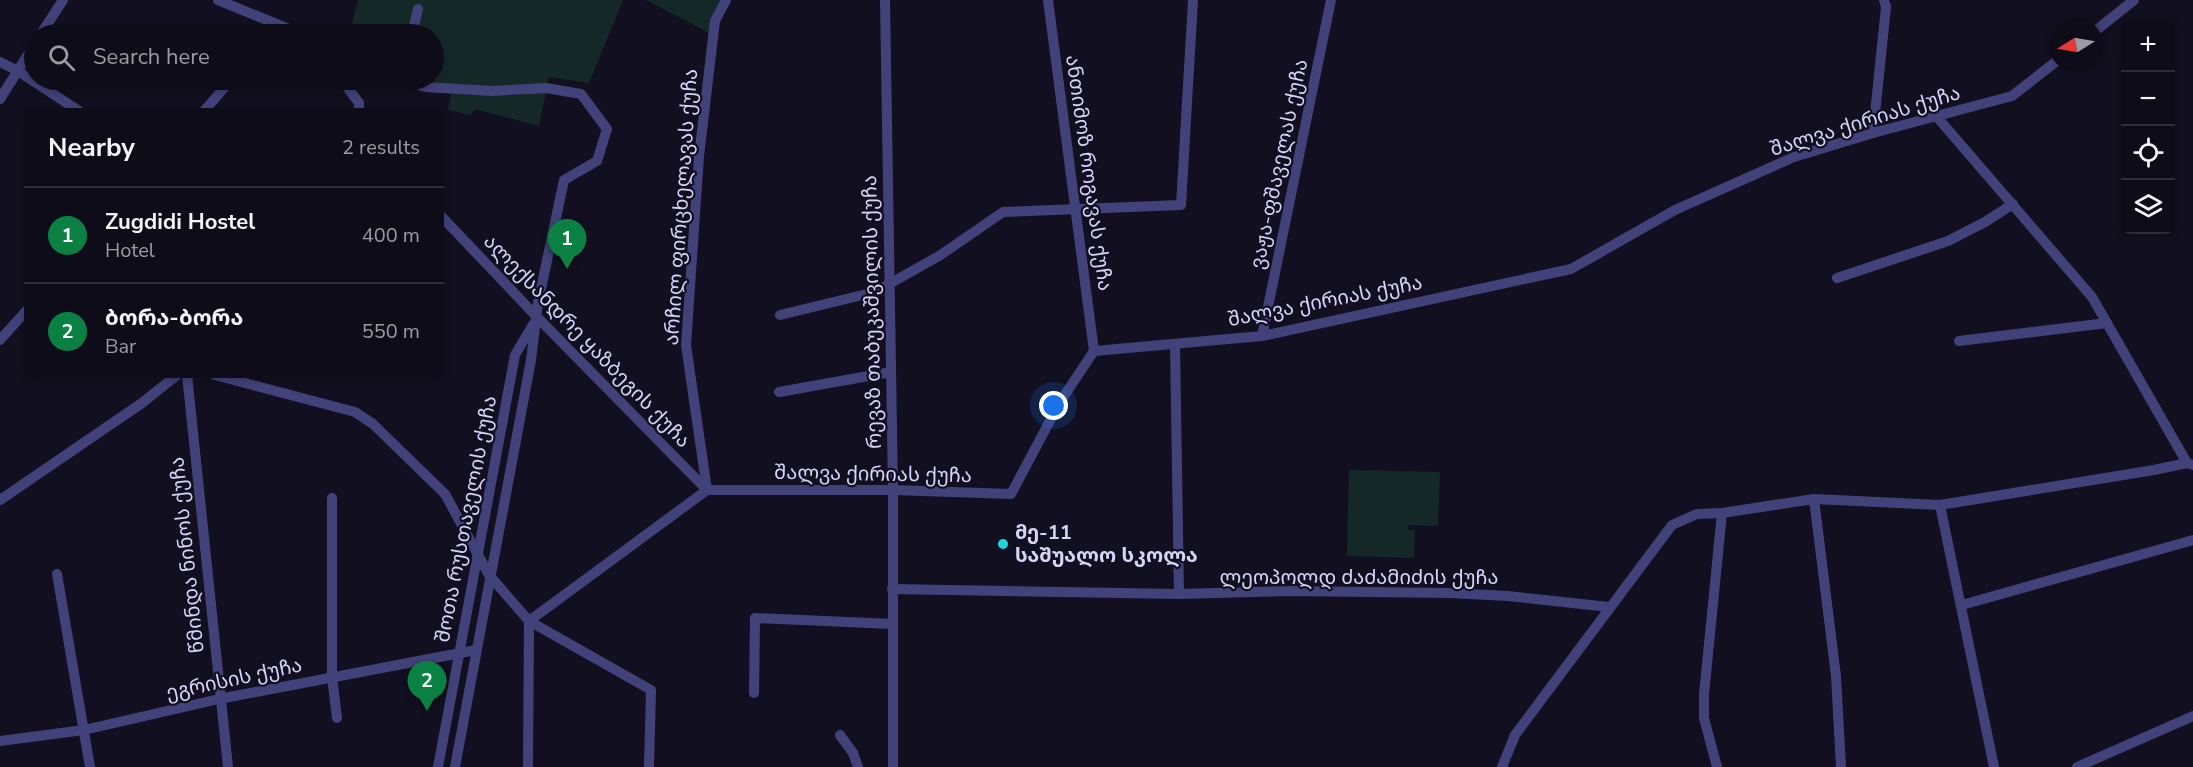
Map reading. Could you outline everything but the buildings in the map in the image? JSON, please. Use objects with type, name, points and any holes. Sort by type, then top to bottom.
[{"type":"street","points":[[47,24],[63,0]]},
{"type":"street","points":[[218,0],[277,24]]},
{"type":"street","name":"არჩილ ფირცხელავას ქუჩა","points":[[707,490],[686,345],[699,156],[715,21],[726,0]]},
{"type":"street","name":"რევაზ თაბუკაშვილის ქუჩა","points":[[885,0],[893,490],[893,767]]},
{"type":"street","name":"ანთიმოზ როგავას ქუჩა","points":[[1048,0],[1094,351]]},
{"type":"street","points":[[780,315],[875,292],[939,256],[1003,212],[1181,205],[1193,0]]},
{"type":"street","name":"ვაჟა-ფშაველას ქუჩა","points":[[1262,336],[1331,0]]},
{"type":"street","points":[[1873,133],[1886,7],[1884,0]]},
{"type":"street","points":[[2103,25],[2134,0]]},
{"type":"street","points":[[414,24],[418,9]]},
{"type":"street","points":[[0,99],[24,61]]},
{"type":"street","points":[[0,62],[24,75]]},
{"type":"street","name":"შალვა ქირიას ქუჩა","points":[[707,490],[893,490],[1011,494],[1060,402],[1094,351],[1262,336],[1571,270],[1676,210],[1794,158],[1873,133],[2012,96],[2049,67]]},
{"type":"street","name":"შოთა რუსთაველის ქუჩა","points":[[444,88],[492,91],[546,88],[581,94],[607,129],[597,161],[564,180],[538,303],[531,360],[489,575],[455,767]]},
{"type":"street","points":[[47,90],[74,108]]},
{"type":"street","points":[[207,108],[222,90]]},
{"type":"street","points":[[349,90],[359,103],[359,108]]},
{"type":"street","points":[[1502,767],[1515,735],[1672,525],[1697,514],[1722,513],[1814,499],[1940,505],[2190,464],[2092,297],[1937,117]]},
{"type":"street","points":[[1837,278],[1948,241],[2013,204]]},
{"type":"street","name":"ალექსანდრე ყაზბეგის ქუჩა","points":[[444,219],[707,490]]},
{"type":"street","points":[[0,340],[24,313]]},
{"type":"street","name":"შოთა რუსთაველის ქუჩა","points":[[438,767],[515,355],[537,317]]},
{"type":"street","points":[[1959,341],[2107,323]]},
{"type":"street","points":[[1175,344],[1179,594]]},
{"type":"street","points":[[779,392],[891,372]]},
{"type":"street","points":[[0,500],[142,404],[173,378]]},
{"type":"street","name":"წმინდა ნინოს ქუჩა","points":[[187,378],[219,699],[228,767]]},
{"type":"street","points":[[226,378],[355,412],[374,423],[445,495],[489,575],[529,621],[651,690],[650,767]]},
{"type":"street","points":[[529,621],[707,490]]},
{"type":"street","points":[[332,498],[332,677],[337,718]]},
{"type":"street","points":[[1814,499],[1836,676],[1841,767]]},
{"type":"street","points":[[1940,505],[1994,767]]},
{"type":"street","points":[[1717,767],[1704,718],[1704,694],[1722,513]]},
{"type":"street","points":[[1962,605],[2193,540]]},
{"type":"street","points":[[57,574],[90,767]]},
{"type":"street","name":"ლეოპოლდ ძაძამიძის ქუჩა","points":[[892,589],[1179,594],[1290,591],[1450,594],[1508,596],[1609,607]]},
{"type":"street","points":[[754,693],[754,618],[893,624]]},
{"type":"street","points":[[528,767],[529,621]]},
{"type":"street","name":"ეგრისის ქუჩა","points":[[0,741],[84,730],[219,699],[476,650]]},
{"type":"street","points":[[2077,767],[2193,716]]},
{"type":"street","points":[[840,735],[853,753],[858,767]]},
{"type":"green space","points":[[358,0],[623,0],[589,83],[549,77],[539,126],[475,109],[471,115],[448,110],[453,86],[444,84],[444,24],[352,24]]},
{"type":"green space","points":[[646,0],[729,0],[715,36]]},
{"type":"green space","points":[[1349,470],[1440,472],[1438,526],[1408,525],[1408,530],[1415,530],[1414,558],[1347,556]]},
{"type":"place","name":"Zugdidi Hostel","points":[[567,269]]},
{"type":"place","name":"მე-11 საშუალო სკოლა","points":[[1003,544]]},
{"type":"place","name":"ბორა-ბორა","points":[[427,711]]}]
